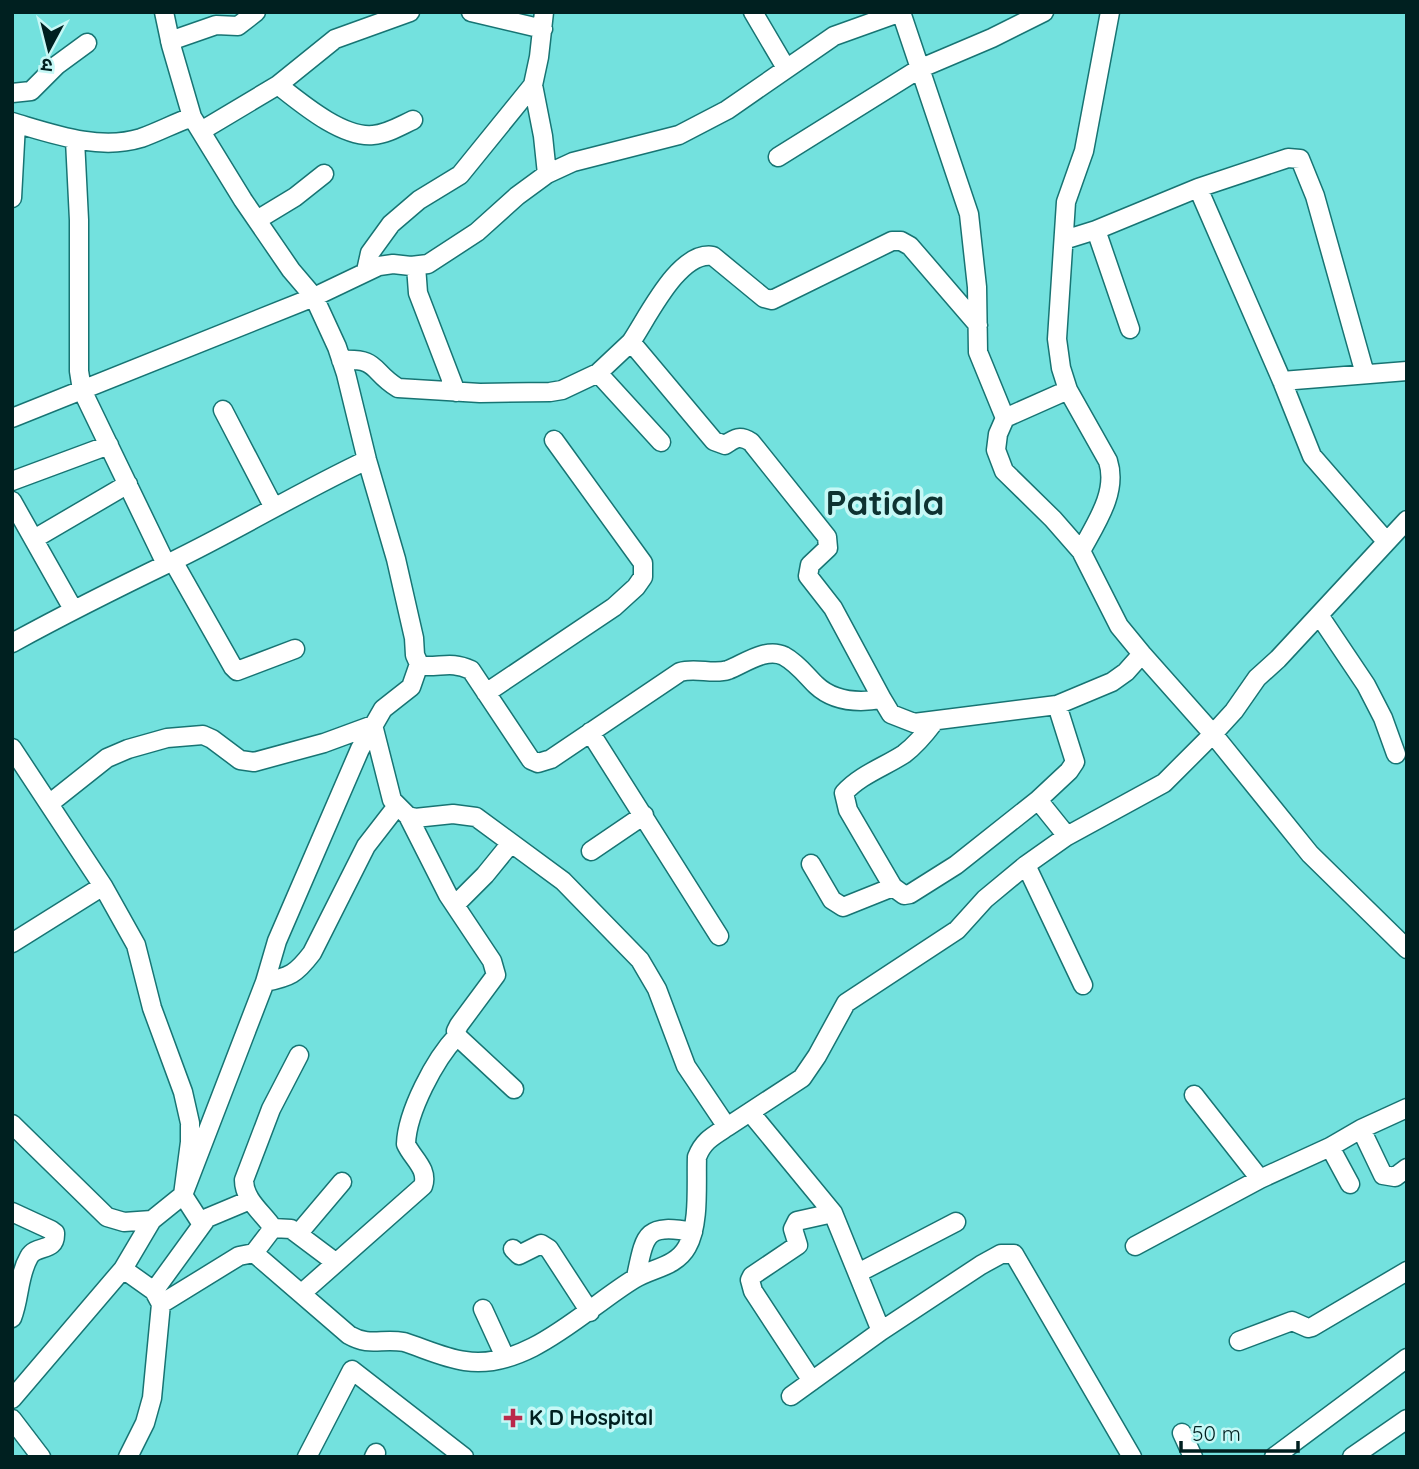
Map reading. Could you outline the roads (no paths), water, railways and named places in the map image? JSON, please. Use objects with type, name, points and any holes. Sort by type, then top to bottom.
[{"type":"street","points":[[12,1399],[124,1269],[152,1220],[183,1195],[295,897],[360,749],[383,709],[411,687],[419,664],[396,559],[341,360],[313,297],[257,220],[196,124],[170,41],[164,12]]},
{"type":"street","points":[[170,41],[216,25],[238,26],[256,12]]},
{"type":"street","points":[[12,198],[14,123],[75,140],[126,141],[196,124],[278,85],[335,40],[410,12]]},
{"type":"street","points":[[471,12],[543,20],[533,85],[542,127],[547,174]]},
{"type":"street","points":[[753,12],[786,68]]},
{"type":"street","points":[[12,418],[313,297],[366,271],[393,264],[428,264],[477,232],[517,196],[547,174],[573,162],[679,135],[727,110],[834,36],[901,12],[969,214],[975,263],[978,352],[1005,418]]},
{"type":"street","points":[[778,157],[919,69],[1044,12]]},
{"type":"street","points":[[1081,551],[1111,487],[1111,472],[1108,461],[1068,390],[1061,368],[1057,339],[1066,202],[1084,151],[1110,12]]},
{"type":"street","points":[[12,93],[31,91],[57,65],[87,43]]},
{"type":"street","points":[[278,85],[322,117],[360,135],[384,133],[413,120]]},
{"type":"street","points":[[366,271],[370,253],[391,224],[419,200],[460,175],[533,85]]},
{"type":"street","points":[[75,140],[79,220],[79,371],[82,390],[169,562],[233,667],[237,671],[295,649]]},
{"type":"street","points":[[1064,240],[1096,230],[1198,188],[1288,158],[1300,159],[1315,196],[1365,374]]},
{"type":"street","points":[[257,220],[295,197],[324,174]]},
{"type":"street","points":[[1198,188],[1312,457],[1386,541]]},
{"type":"street","points":[[1096,230],[1130,328]]},
{"type":"street","points":[[341,360],[369,361],[386,381],[398,388],[456,392],[562,390],[598,373],[631,342],[672,279],[691,260],[700,256],[713,256],[764,298],[772,300],[892,241],[901,241],[910,246],[978,325]]},
{"type":"street","points":[[416,266],[418,293],[456,392]]},
{"type":"street","points":[[631,342],[714,441],[725,445],[736,437],[751,442],[827,537],[828,548],[810,565],[808,576],[833,608],[891,714],[914,723],[934,722],[1057,705],[1112,682],[1126,672],[1142,654]]},
{"type":"street","points":[[1282,381],[1407,371]]},
{"type":"street","points":[[598,373],[661,442]]},
{"type":"street","points":[[1068,390],[1005,418],[998,434],[996,450],[1004,471],[1054,519],[1081,551],[1119,626],[1213,734],[1310,855],[1407,949]]},
{"type":"street","points":[[223,410],[273,506]]},
{"type":"street","points":[[486,693],[614,607],[636,587],[645,572],[643,563],[554,440]]},
{"type":"street","points":[[12,481],[109,445]]},
{"type":"street","points":[[12,643],[73,609],[367,460]]},
{"type":"street","points":[[34,539],[128,484]]},
{"type":"street","points":[[12,501],[73,609]]},
{"type":"street","points":[[254,1253],[349,1335],[363,1343],[393,1340],[472,1362],[505,1357],[538,1344],[590,1311],[636,1277],[672,1262],[688,1245],[693,1232],[697,1157],[701,1147],[802,1077],[817,1056],[846,1003],[957,930],[985,899],[1067,836],[1164,783],[1213,734],[1257,678],[1407,520]]},
{"type":"street","points":[[1319,615],[1366,685],[1383,718],[1395,754]]},
{"type":"street","points":[[419,664],[460,665],[477,676],[525,753],[531,760],[538,762],[551,759],[680,672],[691,669],[720,671],[773,653],[783,655],[817,687],[832,696],[862,702],[882,699]]},
{"type":"street","points":[[934,722],[921,739],[905,753],[851,785],[844,793],[848,810],[893,887],[904,895],[911,894],[956,865],[1038,800],[1069,771],[1075,762],[1057,705]]},
{"type":"street","points":[[49,804],[107,758],[128,748],[167,738],[203,735],[212,738],[240,760],[254,762],[324,743],[373,725]]},
{"type":"street","points":[[373,725],[392,800],[402,811],[455,905],[492,961],[496,975],[459,1025],[457,1036],[514,1090]]},
{"type":"street","points":[[590,732],[719,936]]},
{"type":"street","points":[[15,759],[49,804],[103,886],[136,944],[156,1023],[183,1093],[190,1123],[183,1195],[201,1223]]},
{"type":"street","points":[[1038,800],[1067,836]]},
{"type":"street","points":[[402,811],[422,818],[468,814],[476,817],[563,881],[640,960],[657,989],[687,1066],[727,1127]]},
{"type":"street","points":[[265,982],[289,977],[306,961],[366,845],[402,811]]},
{"type":"street","points":[[591,851],[644,815]]},
{"type":"street","points":[[455,905],[485,875],[511,843]]},
{"type":"street","points":[[811,864],[832,900],[839,906],[853,904],[893,887]]},
{"type":"street","points":[[1026,865],[1083,985]]},
{"type":"street","points":[[12,943],[103,886]]},
{"type":"street","points":[[302,1293],[423,1186],[423,1170],[405,1144],[408,1128],[430,1074],[457,1036]]},
{"type":"street","points":[[299,1055],[271,1109],[246,1174],[245,1190],[274,1228],[287,1228],[298,1234],[335,1262]]},
{"type":"street","points":[[1194,1095],[1260,1179]]},
{"type":"street","points":[[1135,1246],[1260,1179],[1407,1108]]},
{"type":"street","points":[[750,1112],[833,1213],[881,1331]]},
{"type":"street","points":[[12,1124],[107,1217],[124,1222],[152,1220]]},
{"type":"street","points":[[1361,1129],[1383,1175],[1395,1177],[1407,1168]]},
{"type":"street","points":[[1329,1147],[1350,1184]]},
{"type":"street","points":[[298,1234],[342,1182]]},
{"type":"street","points":[[128,1457],[145,1423],[152,1398],[157,1298],[201,1223],[213,1215],[250,1200]]},
{"type":"street","points":[[12,1212],[51,1230],[56,1238],[51,1246],[33,1252],[29,1258],[19,1284],[12,1318]]},
{"type":"street","points":[[812,1381],[753,1291],[750,1280],[798,1245],[793,1228],[797,1221],[833,1213]]},
{"type":"street","points":[[858,1273],[956,1222]]},
{"type":"street","points":[[636,1277],[643,1246],[653,1231],[670,1227],[693,1232]]},
{"type":"street","points":[[157,1298],[239,1256],[254,1253],[274,1228]]},
{"type":"street","points":[[513,1249],[519,1255],[541,1244],[549,1249],[590,1311]]},
{"type":"street","points":[[791,1396],[881,1331],[981,1265],[1001,1254],[1014,1254],[1132,1457]]},
{"type":"street","points":[[124,1269],[157,1298]]},
{"type":"street","points":[[1239,1341],[1292,1321],[1308,1328],[1407,1271]]},
{"type":"street","points":[[483,1309],[505,1357]]},
{"type":"street","points":[[307,1457],[363,1343]]},
{"type":"street","points":[[1274,1457],[1407,1358]]},
{"type":"street","points":[[352,1370],[464,1457]]},
{"type":"street","points":[[12,1419],[41,1457]]},
{"type":"street","points":[[1352,1457],[1407,1419]]},
{"type":"street","points":[[1182,1433],[1193,1457]]},
{"type":"place","name":"K D Hospital","points":[[513,1418]]},
{"type":"district","name":"Patiala","points":[[885,503]]}]
